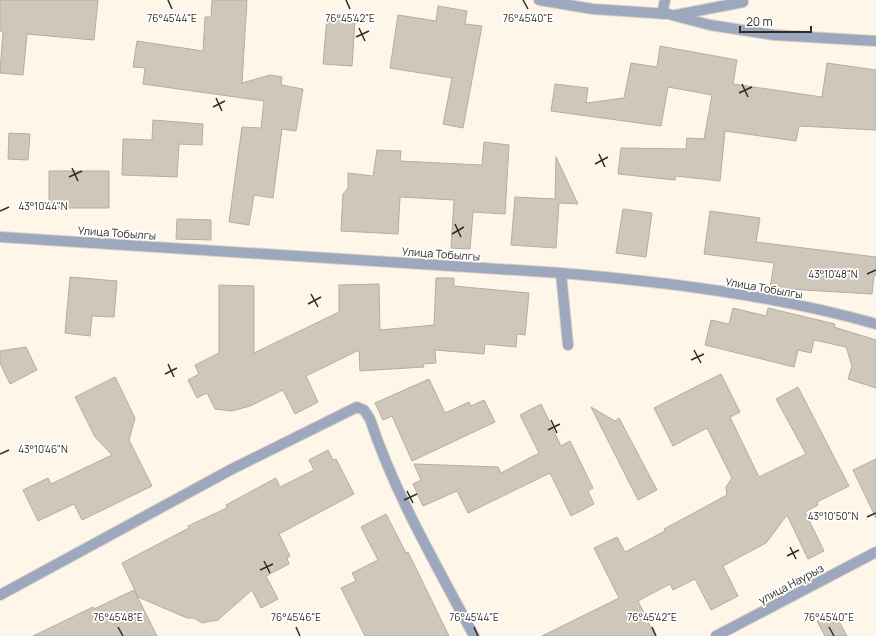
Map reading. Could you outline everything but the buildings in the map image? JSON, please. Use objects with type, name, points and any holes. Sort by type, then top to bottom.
[{"type":"street","points":[[539,0],[593,9],[672,15],[710,25],[774,35],[876,42]]},
{"type":"street","points":[[662,14],[665,0]]},
{"type":"street","points":[[672,15],[743,2]]},
{"type":"street","name":"Улица Тобылгы","points":[[0,237],[560,273],[628,279],[796,305],[876,324]]},
{"type":"street","points":[[560,273],[568,345]]},
{"type":"street","points":[[0,595],[232,469],[357,407],[364,410],[370,419],[394,478],[432,556],[474,636]]},
{"type":"street","name":"улица Наурыз","points":[[716,636],[876,552]]}]
